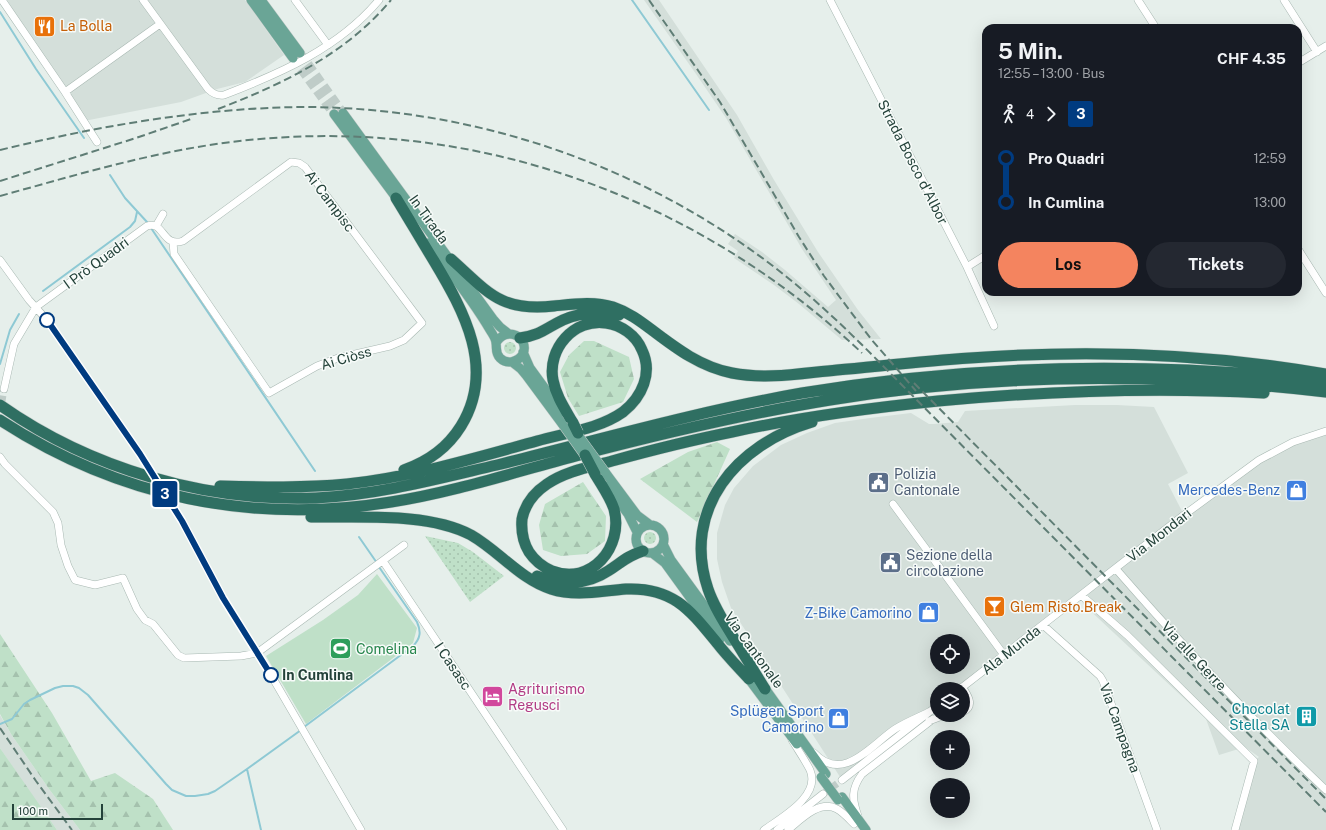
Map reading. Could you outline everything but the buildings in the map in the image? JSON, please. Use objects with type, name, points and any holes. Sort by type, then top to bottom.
[{"type":"highway","points":[[363,482],[412,467],[430,458],[442,448],[454,436],[467,416],[476,386],[475,355],[463,316],[448,285],[396,198]]},
{"type":"highway","points":[[451,259],[486,291],[496,298],[511,304],[538,307],[579,303],[611,306],[621,310],[642,323],[698,362],[716,369],[747,375],[792,374],[986,357],[1083,353],[1164,355],[1200,358],[1277,366],[1326,374]]},
{"type":"highway","points":[[520,338],[541,333],[564,320],[584,313],[602,312],[632,319],[642,323]]},
{"type":"highway","points":[[180,484],[203,486],[302,486],[363,482],[398,476],[458,462],[583,429],[607,421],[627,408],[638,397],[644,384],[646,373],[644,355],[639,344],[632,335],[620,328],[604,323],[591,323],[584,325],[567,335],[556,352],[553,365],[553,380],[568,424],[578,433]]},
{"type":"highway","points":[[0,405],[46,434],[89,455],[136,472],[180,484],[224,493],[269,497],[315,498],[377,492],[451,476],[737,406],[839,388],[937,375],[1039,369],[1139,368],[1230,372],[1326,381]]},
{"type":"highway","points":[[177,497],[240,507],[283,510],[332,509],[380,504],[453,489],[638,440],[749,414],[862,395],[944,386],[1024,380],[1119,378],[1214,382],[1326,392]]},
{"type":"highway","points":[[585,455],[600,473],[610,499],[615,514],[615,533],[609,552],[595,566],[578,573],[562,574],[545,568],[533,558],[526,547],[522,534],[522,518],[528,503],[536,493],[547,484],[560,477],[584,468],[625,457],[721,434],[796,420],[864,410],[908,404],[994,396],[1104,391],[1230,391],[1326,398]]},
{"type":"highway","points":[[765,689],[719,613],[708,588],[704,572],[701,547],[703,526],[708,509],[717,490],[731,470],[742,459],[760,446],[784,432],[810,423],[864,410]]},
{"type":"highway","points":[[0,420],[42,446],[92,469],[139,486],[177,497],[204,508],[249,515],[286,517],[390,518],[433,522],[466,532],[496,552],[525,576],[556,591],[580,594],[625,590],[656,592],[680,603],[696,616],[749,679]]},
{"type":"highway","points":[[496,552],[539,577],[551,581],[568,583],[580,582],[595,578],[630,555],[648,552]]},
{"type":"main road","points":[[251,0],[297,56],[261,0]]},
{"type":"main road","name":"In Tirada","points":[[451,259],[339,113],[396,198],[488,326],[496,343]]},
{"type":"main road","points":[[451,259],[493,319],[509,334]]},
{"type":"main road","points":[[568,424],[524,372],[512,362],[504,361],[500,358],[496,351],[496,343],[502,336],[509,334],[520,338],[523,344],[523,352],[530,368],[568,424],[585,455]]},
{"type":"main road","points":[[512,362],[518,359],[523,352]]},
{"type":"main road","points":[[578,433],[600,473],[628,514],[637,532]]},
{"type":"main road","points":[[600,473],[637,515],[649,524],[655,525],[661,530],[664,537],[663,544],[658,550],[648,552],[639,548],[636,543],[636,536],[637,532],[643,526],[649,524]]},
{"type":"main road","name":"Via Cantonale","points":[[663,544],[671,560],[765,689],[788,725]]},
{"type":"main road","name":"Via Cantonale","points":[[648,552],[665,563],[749,679],[804,745],[858,825],[866,830]]},
{"type":"street","points":[[2,0],[65,92],[97,142]]},
{"type":"street","points":[[143,0],[208,89],[219,96],[258,82],[308,57],[347,32],[380,0]]},
{"type":"street","points":[[295,0],[328,45]]},
{"type":"street","name":"Strada Bosco d'Albor","points":[[830,0],[967,267],[994,326]]},
{"type":"street","points":[[1138,0],[1153,24]]},
{"type":"street","points":[[1284,0],[1299,24]]},
{"type":"street","points":[[65,92],[160,24]]},
{"type":"street","points":[[1302,28],[1317,52]]},
{"type":"street","points":[[1302,61],[1326,46]]},
{"type":"street","name":"Ai Campisc","points":[[173,242],[181,242],[186,239],[287,164],[291,162],[299,163],[305,167],[422,324]]},
{"type":"street","points":[[163,214],[157,226],[166,238],[173,242]]},
{"type":"street","name":"I Prò Quadri","points":[[36,307],[147,226],[157,226]]},
{"type":"street","name":"Ai Ciòss","points":[[173,242],[174,254],[269,393],[317,366],[338,358],[390,346],[404,340],[422,324]]},
{"type":"street","points":[[1302,255],[1326,293]]},
{"type":"street","points":[[967,267],[982,258]]},
{"type":"street","points":[[0,260],[29,300],[47,320],[140,454]]},
{"type":"street","points":[[4,389],[14,344],[36,307]]},
{"type":"street","name":"Via Mondari","points":[[1116,569],[1184,515],[1258,460],[1293,442],[1326,431]]},
{"type":"street","points":[[0,457],[5,464],[53,512],[58,523],[61,545],[70,572],[75,580],[96,585],[123,578],[137,609],[145,620],[153,624],[182,658],[242,656],[257,653],[404,545]]},
{"type":"street","points":[[893,504],[1004,655]]},
{"type":"street","points":[[182,521],[223,598],[271,675],[361,830]]},
{"type":"street","name":"I Casasc","points":[[380,564],[564,830]]},
{"type":"street","name":"Ala Munda","points":[[969,682],[1116,569]]},
{"type":"street","name":"Via alle Gerre","points":[[1116,569],[1228,693],[1326,790]]},
{"type":"street","points":[[1081,595],[1127,635],[1254,761],[1235,830]]},
{"type":"street","name":"Via Campagna","points":[[1043,625],[1102,679],[1157,830]]},
{"type":"street","points":[[788,725],[818,756],[830,763],[841,765],[853,761],[894,730],[930,712]]},
{"type":"street","points":[[842,780],[930,712]]},
{"type":"street","points":[[909,729],[930,720]]},
{"type":"street","points":[[858,825],[853,799],[855,783],[858,778],[867,769],[930,721]]},
{"type":"street","points":[[764,830],[802,801],[808,794],[811,787],[812,778],[810,771],[788,725]]},
{"type":"street","points":[[778,830],[823,794]]},
{"type":"street","points":[[788,830],[808,814],[826,807],[839,810],[858,825]]},
{"type":"shaded area","points":[[7,0],[245,0],[284,55],[245,82],[217,89],[181,102],[84,121]]},
{"type":"shaded area","points":[[644,0],[659,0],[737,115],[774,180],[818,252],[858,310],[881,339],[842,340],[774,285],[734,258],[738,251],[728,244],[735,234],[785,270],[828,307],[836,300],[802,249],[726,118]]},
{"type":"shaded area","points":[[1075,405],[1154,407],[1188,473],[1168,484],[1184,515],[1259,460],[1326,431],[1326,830],[1235,830],[1254,761],[1259,757],[1245,747],[1219,755],[1206,719],[1083,604],[1081,596],[969,682],[930,682],[930,711],[842,780],[731,608],[722,582],[717,559],[717,533],[725,505],[734,488],[753,466],[781,445],[807,433],[835,423],[911,413],[929,424],[958,422],[965,411]]},
{"type":"shaded area","points":[[0,715],[11,734],[49,789],[80,830],[57,830],[29,791],[0,748]]},
{"type":"green space","points":[[584,341],[594,341],[629,357],[634,379],[623,402],[579,416],[568,398],[560,372],[569,355]]},
{"type":"green space","points":[[512,342],[515,343],[515,353],[508,354],[505,353],[504,346],[505,343]]},
{"type":"green space","points":[[717,442],[730,449],[697,522],[640,479],[688,452]]},
{"type":"green space","points":[[583,482],[606,516],[605,541],[587,554],[561,556],[543,550],[539,525],[545,504]]},
{"type":"green space","points":[[652,532],[655,533],[655,543],[648,544],[645,543],[644,536],[645,533]]},
{"type":"green space","points":[[425,536],[458,543],[473,552],[504,576],[470,602]]},
{"type":"green space","name":"Comelina","points":[[377,574],[417,628],[413,643],[306,724],[266,656],[323,620],[358,595]]},
{"type":"green space","points":[[0,634],[52,713],[91,781],[115,773],[153,799],[173,830],[80,830],[49,789],[11,734],[0,714]]},
{"type":"green space","points":[[0,748],[57,830],[0,830]]},
{"type":"waterway","points":[[632,0],[709,110]]},
{"type":"waterway","points":[[0,12],[36,69],[84,138]]},
{"type":"waterway","points":[[110,175],[125,198],[147,222]]},
{"type":"waterway","points":[[43,291],[130,227],[135,221],[137,212]]},
{"type":"waterway","points":[[151,228],[315,471]]},
{"type":"waterway","points":[[0,364],[10,330],[19,314]]},
{"type":"waterway","points":[[359,537],[377,563]]},
{"type":"waterway","points":[[304,727],[413,646],[418,640],[420,631],[417,622],[379,567]]},
{"type":"waterway","points":[[0,724],[12,719],[24,704],[30,700],[55,688],[63,686],[73,686],[79,688],[88,695],[166,784],[172,790],[186,796],[208,794],[215,791],[301,730]]},
{"type":"waterway","points":[[247,769],[261,830]]},
{"type":"tunnel","points":[[300,53],[343,113]]},
{"type":"tunnel","points":[[293,58],[334,114]]},
{"type":"tunnel","points":[[0,413],[4,389]]},
{"type":"tunnel","points":[[140,454],[156,479]]},
{"type":"tunnel","points":[[164,492],[182,521]]},
{"type":"tunnel","points":[[823,794],[842,780]]},
{"type":"railway","points":[[218,109],[289,78],[334,52],[373,19],[391,0]]},
{"type":"railway","points":[[649,0],[720,102],[799,237],[824,276],[871,339],[916,391]]},
{"type":"railway","points":[[0,150],[112,126],[188,115],[265,108],[303,107],[363,109],[423,116],[481,128],[539,144],[596,165],[651,190],[704,219],[754,252],[790,279],[824,308],[1326,812]]},
{"type":"railway","points":[[0,181],[194,118]]},
{"type":"railway","points":[[0,196],[143,158],[202,146],[231,142],[318,136],[404,140],[488,154],[570,176],[649,208],[724,248],[795,297],[862,353]]},
{"type":"railway","points":[[914,383],[1326,799]]},
{"type":"railway","points":[[0,728],[72,830]]},
{"type":"bus line","name":"3","points":[[47,320],[140,454],[182,521],[223,598],[271,675]]},
{"type":"place","name":"La Bolla","points":[[44,26]]},
{"type":"place","name":"Polizia Cantonale","points":[[879,482]]},
{"type":"place","name":"Mercedes-Benz","points":[[1296,490]]},
{"type":"place","name":"Sezione della circolazione","points":[[890,563]]},
{"type":"place","name":"Glem Risto.Break","points":[[994,607]]},
{"type":"place","name":"Z-Bike Camorino","points":[[928,613]]},
{"type":"place","name":"Comelina","points":[[341,649]]},
{"type":"place","name":"In Cumlina","points":[[271,675]]},
{"type":"place","name":"Agriturismo Regusci","points":[[492,697]]},
{"type":"place","name":"Chocolat Stella SA","points":[[1306,717]]},
{"type":"place","name":"Splügen Sport Camorino","points":[[839,719]]}]
